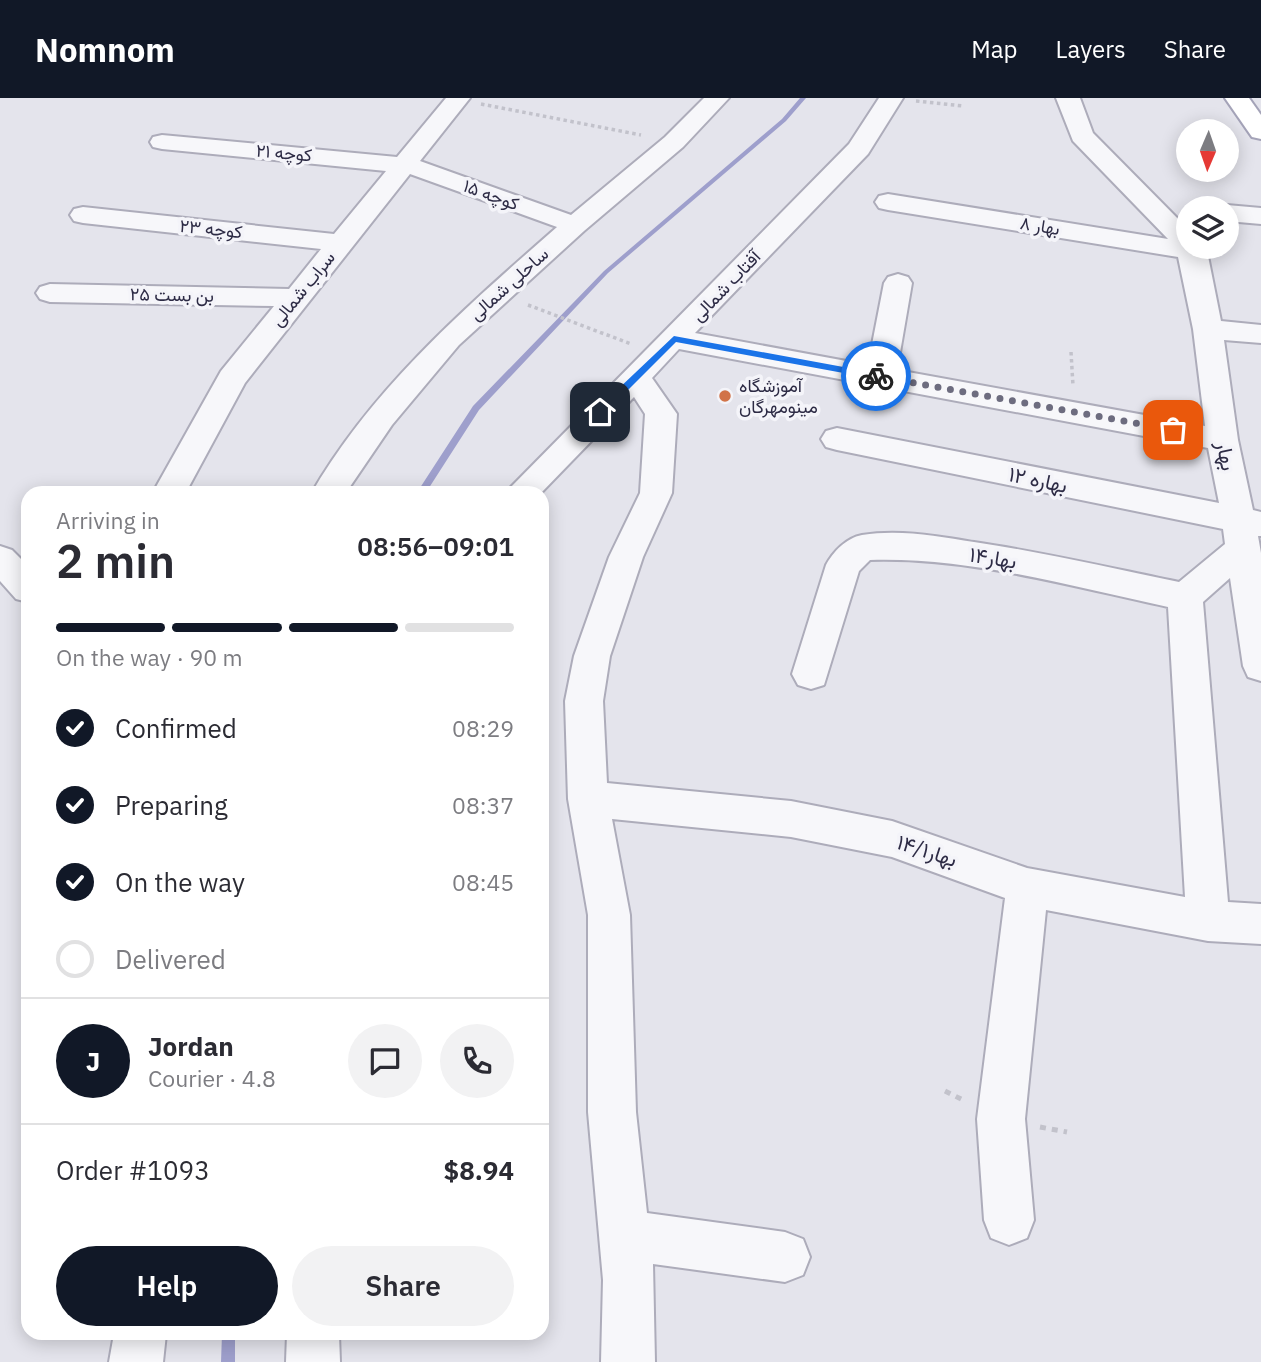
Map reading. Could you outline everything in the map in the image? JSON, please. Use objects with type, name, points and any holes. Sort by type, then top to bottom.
[{"type":"main road","points":[[1237,98],[1261,132]]},
{"type":"street","name":"ساحلی شمالی","points":[[333,486],[381,418],[449,338],[575,225],[674,142],[717,98]]},
{"type":"street","name":"آفتاب شمالی","points":[[528,486],[859,149],[891,98]]},
{"type":"street","points":[[1068,98],[1082,136],[1176,231]]},
{"type":"street","name":"سراب شمالی","points":[[172,486],[232,378],[294,298],[407,165],[457,99]]},
{"type":"street","name":"کوچه ۲۱","points":[[162,142],[407,165]]},
{"type":"street","name":"کوچه ۱۵","points":[[407,165],[575,225]]},
{"type":"street","name":"بهار ۸","points":[[888,202],[1176,245]]},
{"type":"street","points":[[1155,207],[1176,209]]},
{"type":"street","points":[[1239,214],[1261,216]]},
{"type":"street","name":"کوچه ۲۳","points":[[83,215],[340,243]]},
{"type":"street","name":"بهار","points":[[1193,259],[1208,329],[1222,440],[1248,531],[1261,666]]},
{"type":"street","points":[[881,377],[898,283]]},
{"type":"street","name":"بن بست ۲۵","points":[[50,293],[294,298]]},
{"type":"street","points":[[1208,329],[1261,334]]},
{"type":"street","points":[[674,339],[1222,440]]},
{"type":"street","points":[[628,1362],[629,1280],[612,1112],[609,915],[588,799],[583,701],[592,656],[626,557],[656,494],[661,414],[636,377]]},
{"type":"street","name":"بهاره ۱۲","points":[[837,439],[1248,531]]},
{"type":"street","points":[[1208,921],[1185,597],[1248,531]]},
{"type":"street","name":"بهار۱۴","points":[[811,674],[843,565],[862,548],[917,546],[1020,562],[1185,597]]},
{"type":"street","points":[[0,559],[21,582]]},
{"type":"street","name":"بهار۱۴/۱","points":[[588,799],[792,819],[880,837],[977,867],[1027,887],[1208,921],[1261,924]]},
{"type":"street","points":[[1009,1220],[1001,1119],[1027,887]]},
{"type":"street","points":[[624,1235],[785,1257]]},
{"type":"street","points":[[136,1362],[139,1340]]},
{"type":"street","points":[[313,1340],[313,1362]]},
{"type":"path","points":[[891,98],[963,106]]},
{"type":"path","points":[[457,99],[674,142]]},
{"type":"path","points":[[520,302],[600,332]]},
{"type":"waterway","points":[[425,486],[476,408],[606,272],[784,120],[803,98]]},
{"type":"waterway","points":[[228,1362],[229,1340]]},
{"type":"way so far","points":[[876,376],[1173,430]]},
{"type":"place","name":"آموزشگاه مینومهرگان","points":[[725,396]]},
{"type":"route","points":[[600,412],[674,339],[876,376]]}]
